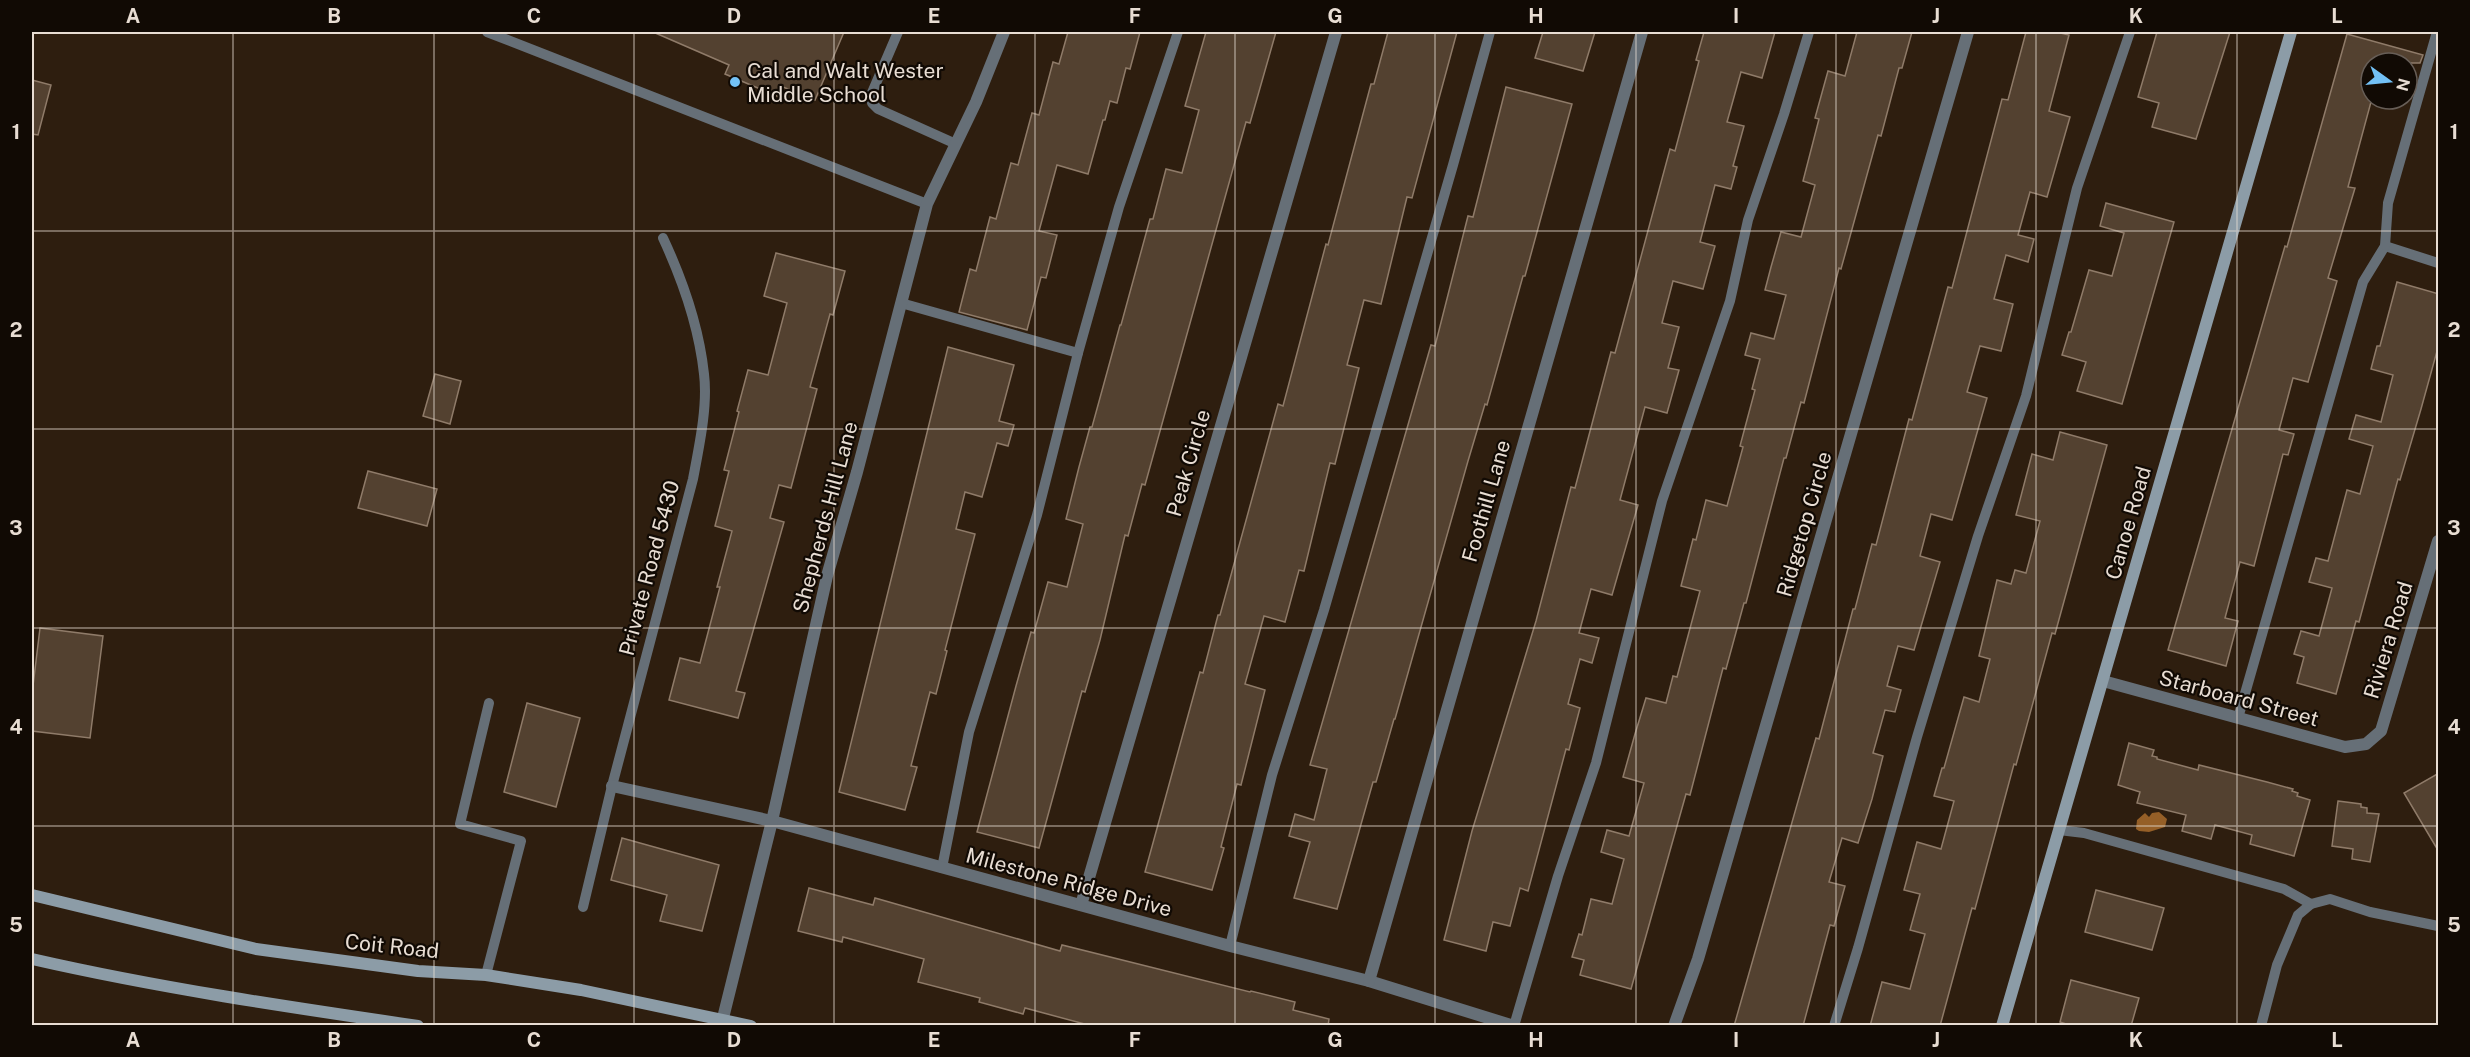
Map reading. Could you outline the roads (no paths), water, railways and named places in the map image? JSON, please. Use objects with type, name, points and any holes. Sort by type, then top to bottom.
[{"type":"main road","name":"Canoe Road","points":[[2002,1026],[2291,32]]},
{"type":"main road","name":"Coit Road","points":[[32,895],[256,949],[418,971],[486,975],[581,990],[722,1022],[751,1026]]},
{"type":"main road","points":[[32,959],[223,998],[418,1026]]},
{"type":"street","name":"Shepherds Hill Lane","points":[[722,1022],[772,821],[827,576],[857,472],[927,204],[976,102],[1004,32]]},
{"type":"street","name":"Peak Circle","points":[[1080,905],[1336,32]]},
{"type":"street","name":"Foothill Lane","points":[[1369,981],[1642,32]]},
{"type":"street","name":"Ridgetop Circle","points":[[1674,1026],[1698,959],[1968,32]]},
{"type":"street","name":"Riviera Road","points":[[2366,744],[2381,730],[2439,541]]},
{"type":"street","name":"Starboard Street","points":[[2103,681],[2345,747],[2366,744]]},
{"type":"street","name":"Milestone Ridge Drive","points":[[612,786],[772,821],[1230,946],[1369,981],[1514,1026]]},
{"type":"lane","points":[[487,32],[927,204]]},
{"type":"lane","points":[[898,32],[871,95],[872,103],[878,109],[956,144]]},
{"type":"lane","points":[[942,868],[969,732],[1037,515],[1078,353],[1119,207],[1178,32]]},
{"type":"lane","points":[[1230,946],[1272,775],[1324,610],[1454,165],[1490,32]]},
{"type":"lane","points":[[1514,1026],[1558,876],[1596,762],[1662,501],[1730,301],[1748,220],[1809,32]]},
{"type":"lane","points":[[1834,1026],[1917,737],[1978,536],[2025,396],[2077,188],[2130,32]]},
{"type":"lane","points":[[2238,718],[2363,282],[2385,246],[2388,203],[2437,32]]},
{"type":"lane","name":"Private Road 5430","points":[[583,907],[612,786],[693,479],[702,416],[705,375],[697,335],[683,282],[663,238]]},
{"type":"lane","points":[[2385,246],[2439,263]]},
{"type":"lane","points":[[901,303],[1078,353]]},
{"type":"lane","points":[[486,975],[521,841],[460,824],[489,703]]},
{"type":"lane","points":[[2059,830],[2084,833],[2284,889],[2311,904]]},
{"type":"lane","points":[[2261,1026],[2277,965],[2298,915],[2311,904],[2330,899],[2370,912],[2439,926]]},
{"type":"place","name":"Cal and Walt Wester Middle School","points":[[735,82]]}]
